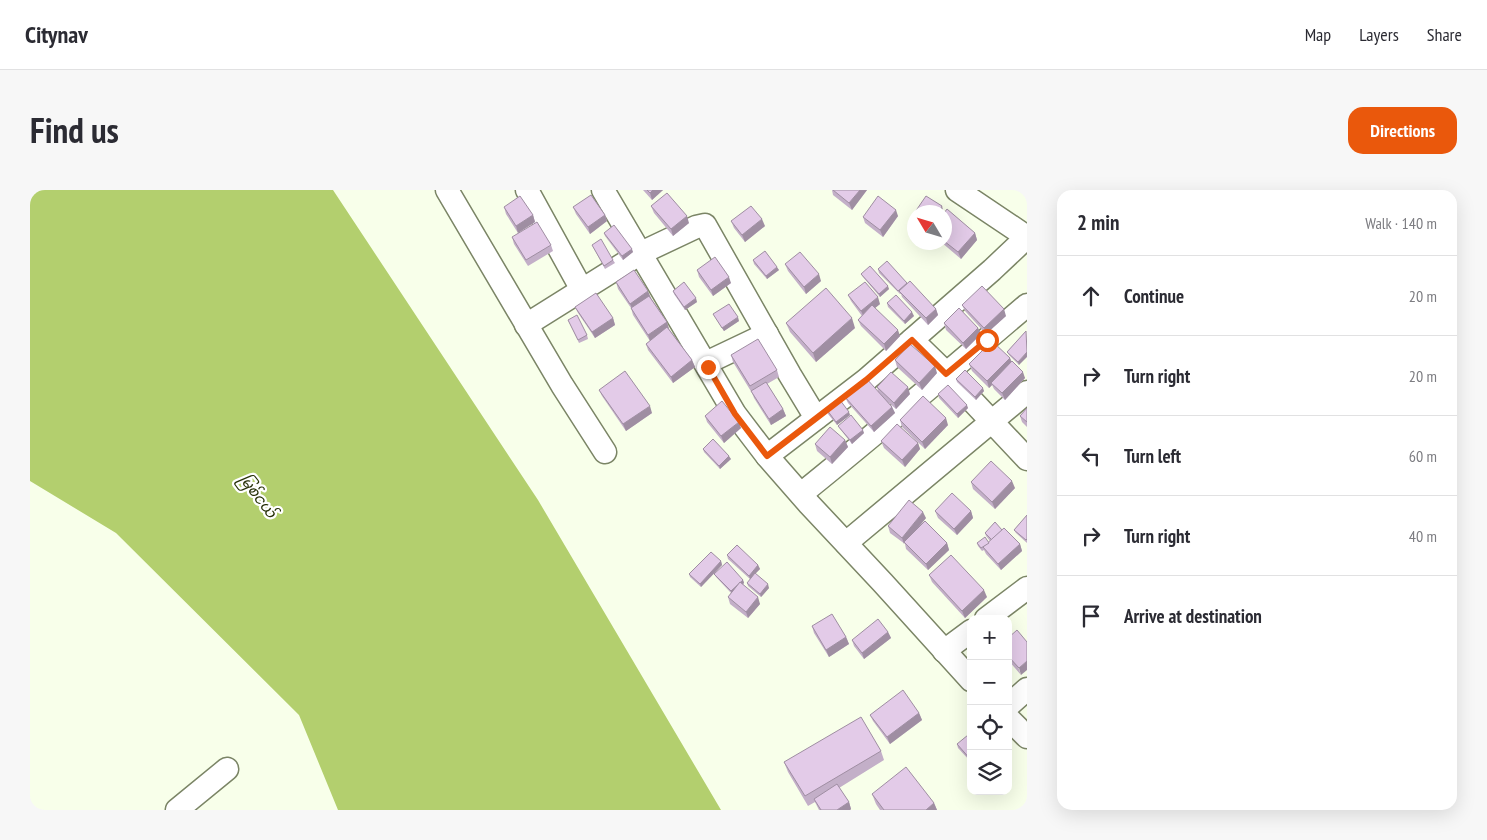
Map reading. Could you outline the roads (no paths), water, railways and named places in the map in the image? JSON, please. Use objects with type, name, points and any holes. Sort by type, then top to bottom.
[{"type":"street","points":[[447,190],[562,385],[605,452]]},
{"type":"street","points":[[527,190],[582,290]]},
{"type":"street","points":[[603,190],[735,414],[767,456],[809,504],[967,676]]},
{"type":"street","points":[[767,456],[866,380],[1027,237],[957,190]]},
{"type":"street","points":[[526,325],[641,253],[696,227],[705,225],[816,418]]},
{"type":"street","points":[[801,494],[899,415],[1027,305]]},
{"type":"street","points":[[706,362],[767,334]]},
{"type":"street","points":[[912,340],[1027,459]]},
{"type":"street","points":[[846,544],[1027,392]]},
{"type":"street","points":[[991,615],[1027,588]]},
{"type":"street","points":[[944,651],[967,633]]},
{"type":"street","points":[[1009,705],[1027,689]]},
{"type":"street","points":[[1012,722],[1027,737]]},
{"type":"street","points":[[177,810],[227,768]]},
{"type":"water","name":"မြစ်ငယ်","points":[[30,190],[333,190],[538,500],[721,810],[338,810],[299,715],[116,533],[30,481]]}]
